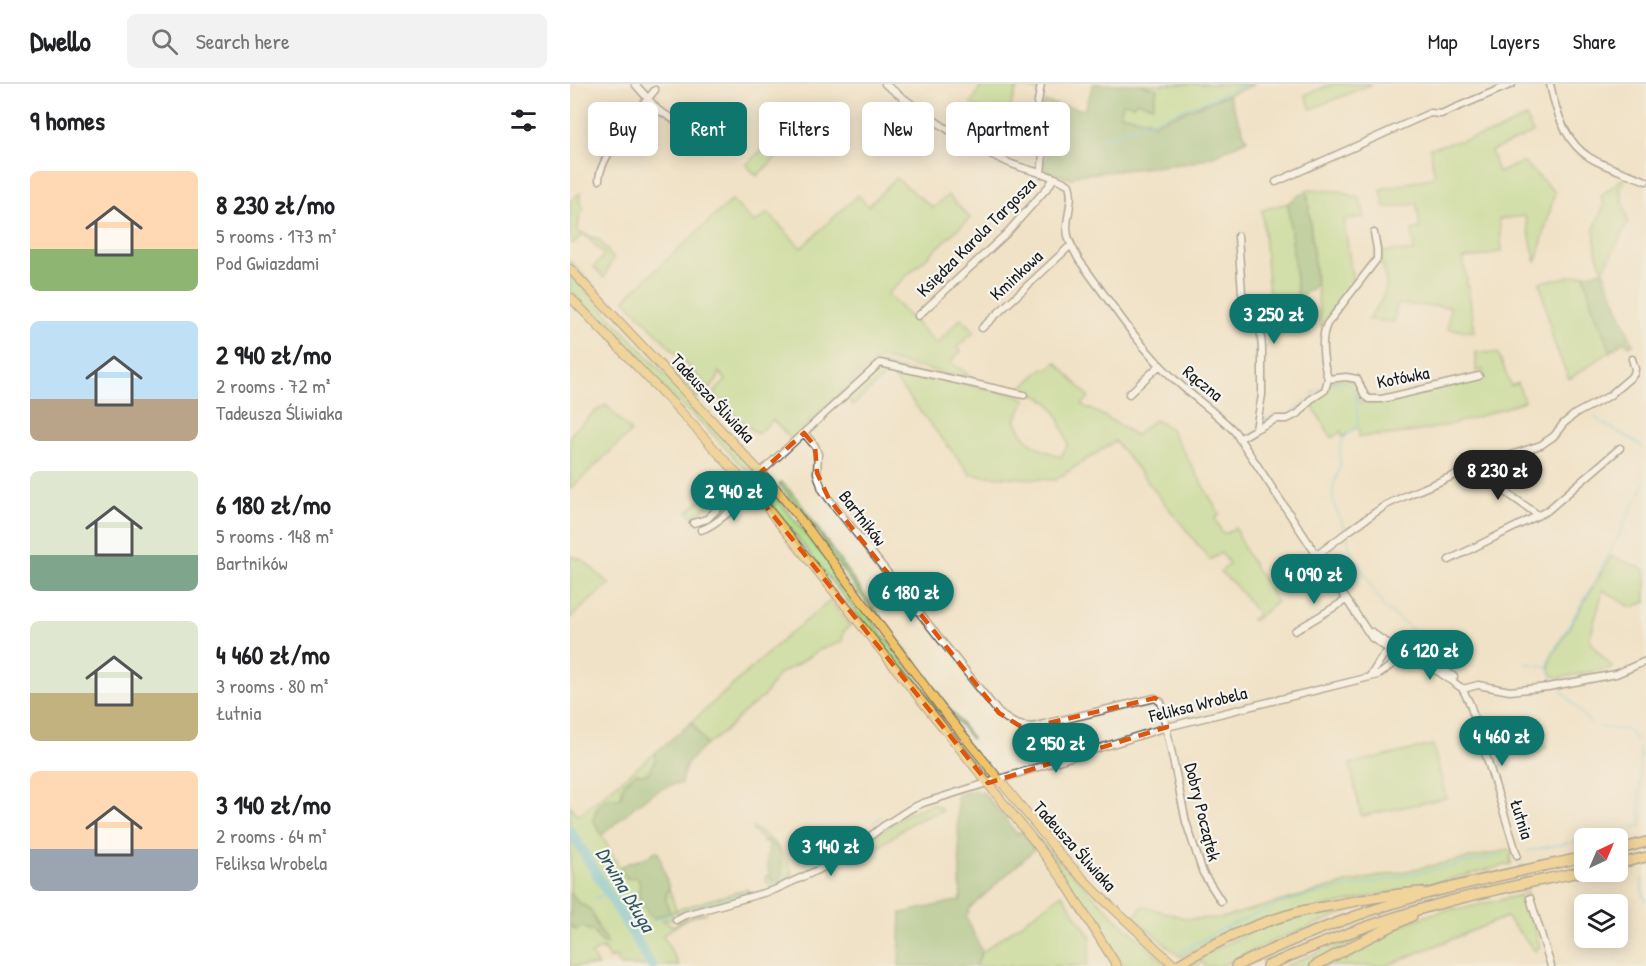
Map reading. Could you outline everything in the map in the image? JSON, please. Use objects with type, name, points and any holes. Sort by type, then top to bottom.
[{"type":"highway","points":[[1628,846],[1646,842]]},
{"type":"highway","points":[[1628,861],[1646,857]]},
{"type":"highway","points":[[1236,966],[1319,930],[1435,891],[1574,859]]},
{"type":"highway","points":[[1267,966],[1363,927],[1438,904],[1574,873]]},
{"type":"highway","points":[[1175,966],[1238,933],[1301,912],[1409,892],[1435,891]]},
{"type":"highway","points":[[1315,966],[1378,932],[1438,904]]},
{"type":"main road","name":"Tadeusza Śliwiaka","points":[[570,269],[761,472],[802,521],[919,679],[1040,831],[1101,898],[1175,966]]},
{"type":"main road","name":"Tadeusza Śliwiaka","points":[[570,297],[752,489],[1064,881],[1117,966]]},
{"type":"street","points":[[635,84],[658,110],[670,117]]},
{"type":"street","points":[[885,84],[956,136],[1008,163],[1054,178]]},
{"type":"street","points":[[1041,84],[1037,107],[1044,154],[1041,174]]},
{"type":"street","points":[[1276,182],[1430,113],[1441,114],[1512,84]]},
{"type":"street","points":[[1550,84],[1554,103],[1571,139],[1579,148],[1593,160],[1646,181]]},
{"type":"street","points":[[598,180],[599,173],[616,143],[655,90]]},
{"type":"street","name":"Rączna","points":[[1054,178],[1063,181],[1070,188],[1067,230],[1071,245],[1079,260],[1160,365],[1173,379],[1221,417],[1235,432],[1362,625],[1374,639],[1389,647]]},
{"type":"street","name":"Księdza Karola Targosza","points":[[918,316],[1006,234],[1054,178]]},
{"type":"street","points":[[1239,439],[1276,419],[1287,419],[1325,390],[1328,379],[1324,331],[1376,260],[1377,249],[1374,233]]},
{"type":"street","points":[[1238,236],[1242,293],[1248,301],[1258,307],[1262,348],[1262,395],[1256,429]]},
{"type":"street","name":"Kminkowa","points":[[982,328],[1071,245]]},
{"type":"street","points":[[1317,555],[1386,505],[1472,468],[1541,445],[1554,436],[1575,414],[1609,396],[1630,378],[1635,369],[1632,359]]},
{"type":"street","points":[[693,522],[707,519],[880,363],[1024,395]]},
{"type":"street","points":[[1129,394],[1160,365]]},
{"type":"street","name":"Kotówka","points":[[1328,379],[1346,377],[1357,379],[1365,396],[1369,399],[1382,399],[1479,376]]},
{"type":"street","name":"Bartników","points":[[804,433],[815,446],[818,454],[817,473],[829,499],[999,713],[1012,723],[1032,727],[1155,698],[1161,702],[1167,726]]},
{"type":"street","points":[[1449,560],[1547,511],[1620,448]]},
{"type":"street","points":[[1472,468],[1538,515]]},
{"type":"street","points":[[701,530],[717,521],[752,489],[761,472]]},
{"type":"street","points":[[1295,631],[1346,600]]},
{"type":"street","name":"Rączna","points":[[1362,625],[1389,647]]},
{"type":"street","points":[[1374,639],[1380,658]]},
{"type":"street","points":[[1389,647],[1397,647],[1437,664],[1463,689]]},
{"type":"street","points":[[1389,647],[1439,672],[1463,689]]},
{"type":"street","points":[[1369,678],[1389,647]]},
{"type":"street","points":[[1389,647],[1389,665]]},
{"type":"street","name":"Feliksa Wrobela","points":[[676,920],[685,915],[774,890],[840,860],[882,827],[910,809],[936,799],[1167,726],[1369,678],[1385,671],[1389,665],[1405,657]]},
{"type":"street","points":[[1463,689],[1478,685],[1510,691],[1548,687],[1616,674],[1646,661]]},
{"type":"street","name":"Łutnia","points":[[1463,689],[1470,704],[1517,855]]},
{"type":"street","name":"Dobry Początek","points":[[1167,726],[1183,807],[1196,854],[1203,873],[1221,901]]},
{"type":"street","points":[[1530,898],[1551,966]]},
{"type":"highlighted area","points":[[804,433],[815,446],[817,473],[829,499],[999,713],[1020,726],[1032,727],[1155,698],[1161,702],[1167,727],[988,783],[752,489],[761,472]]},
{"type":"green space","points":[[982,84],[1038,84],[1037,90],[1018,85],[1012,102],[972,102]]},
{"type":"green space","points":[[1093,84],[1139,84],[1157,89],[1153,106],[1137,101],[1133,105],[1123,103],[1120,114],[1154,123],[1228,95],[1247,140],[1213,156],[1190,163],[1076,175],[1071,179],[1044,170],[1046,156],[1070,156],[1070,107],[1085,110]]},
{"type":"green space","points":[[1139,84],[1255,84],[1154,123],[1120,114],[1123,103],[1136,101],[1153,106],[1157,90]]},
{"type":"green space","points":[[1332,84],[1372,84],[1311,109],[1305,95]]},
{"type":"green space","points":[[1526,117],[1533,133],[1491,151],[1498,173],[1523,162],[1555,192],[1536,263],[1525,216],[1499,219],[1502,251],[1463,258],[1475,332],[1448,329],[1450,307],[1397,304],[1394,322],[1368,320],[1386,289],[1385,275],[1378,253],[1414,252],[1412,230],[1420,228],[1417,204],[1385,208],[1381,189],[1435,177],[1430,148],[1496,132]]},
{"type":"green space","points":[[759,153],[759,156],[778,156],[757,176],[746,165]]},
{"type":"green space","points":[[896,178],[933,208],[948,195],[970,218],[887,294],[937,344],[961,318],[975,331],[957,347],[961,351],[950,362],[969,375],[961,377],[879,358],[791,439],[773,420],[757,434],[714,393],[726,380],[719,372],[718,379],[710,389],[625,300],[732,200],[754,223],[768,213],[801,248],[858,195],[868,206]]},
{"type":"green space","points":[[1622,179],[1625,181],[1620,189],[1628,222],[1603,271],[1597,255],[1594,229],[1604,205],[1601,196]]},
{"type":"green space","points":[[1307,190],[1341,191],[1360,199],[1365,217],[1344,220],[1353,283],[1321,327]]},
{"type":"green space","points":[[1307,190],[1316,285],[1298,299],[1288,203]]},
{"type":"green space","points":[[580,193],[580,203],[583,209],[579,218],[578,232],[598,239],[613,258],[604,278],[594,267],[603,257],[603,253],[585,235],[572,244],[570,242],[570,201]]},
{"type":"green space","points":[[1288,203],[1298,299],[1282,312],[1271,317],[1262,210]]},
{"type":"green space","points":[[570,261],[700,398],[696,398],[570,265]]},
{"type":"green space","points":[[1603,271],[1633,344],[1629,346],[1624,341],[1611,351],[1593,309],[1584,274]]},
{"type":"green space","points":[[570,274],[751,466],[751,469],[746,469],[740,464],[703,424],[676,401],[570,290]]},
{"type":"green space","points":[[1584,274],[1593,309],[1611,351],[1569,379],[1553,340],[1540,282]]},
{"type":"green space","points":[[1476,352],[1498,353],[1511,386],[1518,383],[1524,401],[1430,429],[1359,437],[1357,427],[1342,437],[1341,431],[1332,438],[1310,403],[1327,389],[1331,381],[1339,379],[1354,380],[1361,391],[1356,395],[1360,403],[1385,400],[1484,378],[1483,370],[1476,372]]},
{"type":"green space","points":[[1056,362],[1089,397],[1082,405],[1135,435],[1155,420],[1170,428],[1220,515],[1215,518],[1222,533],[1235,528],[1247,554],[1277,602],[1253,621],[1252,619],[1258,614],[1235,585],[1220,572],[1230,564],[1221,553],[1210,560],[1115,441],[1055,480],[971,475],[889,372],[853,405],[848,397],[882,365],[1021,396],[1026,400],[1015,420],[1023,435],[1038,448],[1061,457],[1068,444],[1056,412],[1042,398],[1021,388],[1043,368],[1048,369]]},
{"type":"green space","points":[[606,405],[631,432],[570,489],[570,435],[594,412]]},
{"type":"green space","points":[[717,482],[728,487],[694,518],[688,512]]},
{"type":"green space","points":[[781,482],[805,509],[855,582],[971,739],[834,559],[813,525],[779,484]]},
{"type":"green space","points":[[771,491],[828,561],[945,720],[923,697],[765,497]]},
{"type":"green space","points":[[570,556],[583,560],[609,584],[570,618]]},
{"type":"green space","points":[[1611,556],[1646,570],[1646,602],[1632,608],[1603,590],[1590,638],[1594,647],[1613,668],[1558,678],[1550,670],[1551,658]]},
{"type":"green space","points":[[830,601],[850,626],[844,631],[842,642],[819,650],[780,673],[763,697],[706,745],[692,722],[789,634]]},
{"type":"green space","points":[[1531,721],[1547,748],[1540,752],[1528,753],[1522,735],[1516,727]]},
{"type":"green space","points":[[692,722],[706,745],[689,761],[681,784],[671,785],[650,795],[602,835],[593,820],[600,805],[608,797],[617,799],[621,797],[623,785],[636,773],[648,773],[655,762],[655,753]]},
{"type":"green space","points":[[1433,745],[1446,798],[1361,816],[1350,764]]},
{"type":"green space","points":[[655,753],[655,762],[648,773],[636,773],[623,785],[621,797],[596,809],[593,820],[626,878],[638,878],[639,894],[666,900],[669,888],[676,910],[747,889],[749,896],[678,915],[675,911],[672,912],[673,917],[670,920],[663,920],[673,926],[685,918],[706,913],[688,918],[663,935],[679,966],[620,966],[615,957],[610,959],[603,948],[591,954],[598,966],[570,966],[570,926],[576,930],[583,927],[594,932],[601,942],[606,939],[591,910],[579,903],[570,892],[570,805],[577,815]]},
{"type":"green space","points":[[975,790],[983,792],[1017,834],[1021,831],[1035,849],[969,909],[966,916],[982,952],[976,966],[899,966],[901,913],[961,900],[957,795]]},
{"type":"green space","points":[[931,804],[938,806],[942,811],[913,822],[866,856],[865,846],[869,841],[906,814]]},
{"type":"green space","points":[[753,828],[767,837],[781,851],[792,872],[789,880],[774,885],[766,882],[765,876],[769,876],[772,881],[782,872],[767,841],[753,831]]},
{"type":"green space","points":[[767,841],[779,851],[781,862],[781,879],[774,881],[768,869],[769,845],[763,842]]},
{"type":"green space","points":[[1041,843],[1117,919],[1168,966],[1123,966]]},
{"type":"green space","points":[[1509,850],[1513,855],[1510,856],[1511,864],[1250,923],[1220,935],[1180,957],[1134,917],[1143,906],[1188,919],[1221,918],[1351,882]]},
{"type":"green space","points":[[658,851],[669,888],[666,897],[670,912],[654,918],[650,916],[640,899],[638,878],[627,879],[619,867],[649,856]]},
{"type":"green space","points":[[570,892],[579,903],[591,910],[607,944],[601,942],[594,932],[583,927],[576,930],[570,926]]},
{"type":"green space","points":[[1062,894],[1091,938],[1087,966],[976,966],[982,952]]},
{"type":"green space","points":[[1521,895],[1523,902],[1527,901],[1540,947],[1535,951],[1506,917],[1386,966],[1321,966],[1402,925],[1425,916]]},
{"type":"green space","points":[[1373,902],[1273,941],[1221,966],[1204,966],[1202,960],[1198,966],[1188,966],[1186,963],[1260,927],[1327,910]]},
{"type":"green space","points":[[1370,932],[1309,966],[1284,966]]},
{"type":"waterway","points":[[1229,91],[1247,84]]},
{"type":"waterway","points":[[1101,140],[1226,93]]},
{"type":"waterway","points":[[1330,383],[1349,385],[1354,393],[1356,405],[1358,427],[1348,434],[1341,444],[1340,467],[1333,490],[1335,507],[1346,530]]},
{"type":"waterway","points":[[1310,395],[1322,388]]},
{"type":"waterway","points":[[1293,413],[1306,400]]},
{"type":"waterway","points":[[1261,422],[1274,416]]},
{"type":"waterway","points":[[1595,417],[1643,448]]},
{"type":"waterway","points":[[1593,585],[1646,481]]},
{"type":"waterway","points":[[1348,537],[1348,544],[1353,554]]},
{"type":"waterway","points":[[1357,560],[1384,608],[1415,631],[1426,634],[1446,632],[1470,642]]},
{"type":"waterway","points":[[1553,679],[1548,667],[1549,659],[1591,588]]},
{"type":"waterway","points":[[1526,663],[1548,667]]},
{"type":"waterway","points":[[1561,690],[1590,723]]},
{"type":"waterway","points":[[1599,727],[1628,730],[1637,741]]},
{"type":"waterway","points":[[1639,747],[1641,828]]},
{"type":"waterway","points":[[1640,757],[1646,752]]},
{"type":"waterway","points":[[873,823],[881,817]]},
{"type":"waterway","points":[[1628,830],[1640,825]]},
{"type":"waterway","points":[[853,840],[867,829]]},
{"type":"waterway","name":"Drwina Długa","points":[[570,830],[652,966]]},
{"type":"waterway","points":[[832,853],[849,842]]},
{"type":"waterway","points":[[1527,851],[1574,842]]},
{"type":"waterway","points":[[1179,953],[1215,932],[1276,905],[1308,896],[1504,855]]},
{"type":"waterway","points":[[802,872],[816,866],[824,859]]},
{"type":"waterway","points":[[773,883],[789,876]]},
{"type":"waterway","points":[[1642,878],[1642,890],[1646,901]]},
{"type":"waterway","points":[[595,899],[607,892]]},
{"type":"waterway","points":[[678,913],[748,892]]},
{"type":"waterway","points":[[651,921],[672,914]]},
{"type":"waterway","points":[[632,932],[641,926]]},
{"type":"tunnel","points":[[1517,855],[1530,898]]}]
